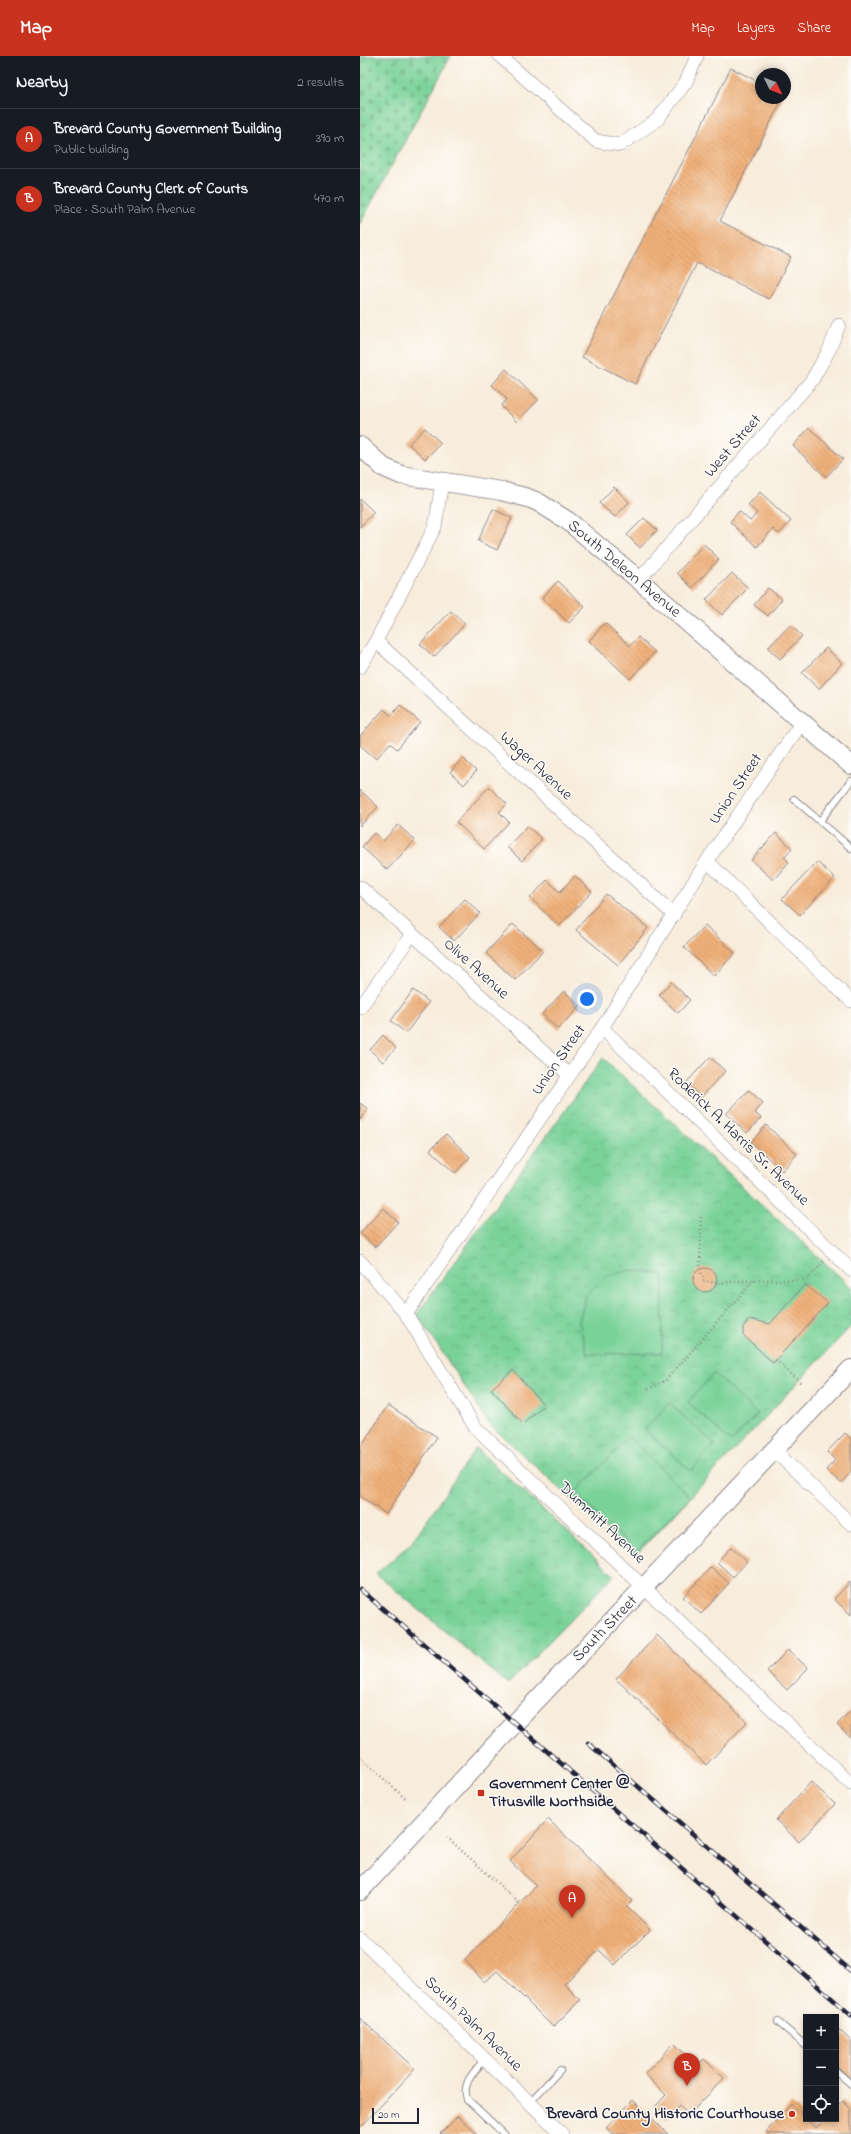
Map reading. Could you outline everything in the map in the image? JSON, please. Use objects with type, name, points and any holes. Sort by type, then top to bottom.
[{"type":"main road","name":"South Deleon Avenue","points":[[360,446],[383,467],[401,475],[501,491],[538,502],[568,521],[639,580],[851,765]]},
{"type":"main road","name":"South Street","points":[[360,1891],[515,1723],[775,1451],[851,1369]]},
{"type":"street","points":[[500,56],[596,141],[620,145],[657,120],[686,82],[698,56]]},
{"type":"street","name":"West Street","points":[[639,580],[812,380],[829,350],[838,325]]},
{"type":"street","points":[[360,667],[376,641],[436,527],[442,482]]},
{"type":"street","name":"Wager Avenue","points":[[376,641],[674,915]]},
{"type":"street","name":"Union Street","points":[[406,1314],[602,1028],[707,861],[802,722]]},
{"type":"street","points":[[707,861],[851,1001]]},
{"type":"street","name":"Olive Avenue","points":[[360,887],[569,1075]]},
{"type":"street","points":[[360,1008],[412,934]]},
{"type":"street","name":"Roderick A. Harris Sr. Avenue","points":[[602,1028],[851,1270]]},
{"type":"street","name":"Dummitt Avenue","points":[[360,1262],[406,1314],[474,1426],[851,1784]]},
{"type":"street","points":[[775,1451],[851,1524]]},
{"type":"street","name":"South Palm Avenue","points":[[360,1938],[562,2134]]},
{"type":"lane","points":[[820,821],[851,781]]},
{"type":"lane","points":[[794,799],[851,848]]},
{"type":"lane","points":[[778,2022],[803,2043]]},
{"type":"lane","points":[[484,2059],[466,2083],[465,2092],[467,2099],[504,2134]]},
{"type":"lane","points":[[530,2102],[560,2070]]},
{"type":"lane","points":[[839,2074],[851,2084]]},
{"type":"path","points":[[701,1218],[700,1269],[704,1281],[716,1283],[754,1280],[807,1280],[833,1252]]},
{"type":"path","points":[[648,1389],[666,1380],[754,1280]]},
{"type":"path","points":[[776,1360],[802,1384]]},
{"type":"path","points":[[360,1756],[407,1800]]},
{"type":"path","points":[[447,1837],[519,1903]]},
{"type":"green space","points":[[360,56],[451,56],[360,224]]},
{"type":"green space","points":[[603,1058],[851,1287],[851,1326],[635,1556],[490,1425],[417,1314]]},
{"type":"green space","points":[[630,1270],[663,1274],[662,1353],[587,1354],[579,1321],[586,1296],[606,1276]]},
{"type":"green space","points":[[714,1373],[757,1414],[731,1442],[688,1402]]},
{"type":"green space","points":[[669,1403],[715,1444],[691,1471],[645,1430]]},
{"type":"green space","points":[[629,1437],[690,1497],[636,1552],[575,1493]]},
{"type":"green space","points":[[476,1448],[614,1575],[508,1684],[376,1574],[411,1543]]},
{"type":"building","points":[[731,68],[755,80],[755,104],[780,104],[720,221],[791,257],[769,299],[697,263],[635,384],[582,357]]},
{"type":"building","points":[[506,369],[538,400],[517,422],[501,406],[507,399],[492,385]]},
{"type":"building","points":[[425,428],[441,443],[425,459],[409,444]]},
{"type":"building","points":[[809,428],[843,459],[826,477],[793,446]]},
{"type":"building","points":[[614,487],[629,502],[615,517],[599,503]]},
{"type":"building","points":[[760,492],[791,521],[779,534],[773,529],[757,547],[730,522],[739,511],[750,521],[757,513],[748,505]]},
{"type":"building","points":[[360,499],[374,512],[360,527]]},
{"type":"building","points":[[493,509],[512,518],[497,550],[478,541]]},
{"type":"building","points":[[644,518],[657,530],[640,548],[627,535]]},
{"type":"building","points":[[704,544],[719,559],[692,588],[677,573]]},
{"type":"building","points":[[732,573],[748,588],[722,615],[706,600]]},
{"type":"building","points":[[558,581],[585,607],[569,623],[542,598]]},
{"type":"building","points":[[768,588],[782,599],[768,616],[754,605]]},
{"type":"building","points":[[451,611],[465,624],[434,657],[420,644]]},
{"type":"building","points":[[605,623],[630,646],[638,637],[655,652],[630,679],[589,641]]},
{"type":"building","points":[[790,625],[802,636],[780,659],[768,648]]},
{"type":"building","points":[[826,648],[842,663],[819,689],[802,673]]},
{"type":"building","points":[[400,705],[420,722],[397,749],[390,743],[376,759],[360,745],[360,736],[384,709],[391,716]]},
{"type":"building","points":[[463,758],[476,771],[464,785],[450,772]]},
{"type":"building","points":[[489,787],[507,804],[499,812],[509,822],[484,849],[456,822]]},
{"type":"building","points":[[360,790],[378,807],[360,826]]},
{"type":"building","points":[[398,825],[415,840],[387,870],[362,847],[374,833],[383,841]]},
{"type":"building","points":[[527,826],[542,839],[522,861],[507,847]]},
{"type":"building","points":[[776,833],[792,848],[784,857],[789,862],[773,880],[751,860]]},
{"type":"building","points":[[817,862],[835,878],[800,915],[782,899]]},
{"type":"building","points":[[575,876],[592,892],[559,926],[530,898],[547,880],[560,892]]},
{"type":"building","points":[[606,894],[648,928],[618,965],[576,930]]},
{"type":"building","points":[[465,899],[480,913],[454,941],[439,927]]},
{"type":"building","points":[[513,924],[543,951],[515,980],[486,953]]},
{"type":"building","points":[[705,925],[735,953],[714,976],[684,947]]},
{"type":"building","points":[[671,982],[690,1000],[678,1013],[659,995]]},
{"type":"building","points":[[413,990],[429,1002],[406,1033],[391,1021]]},
{"type":"building","points":[[564,991],[580,1006],[558,1029],[542,1014]]},
{"type":"building","points":[[383,1035],[396,1048],[383,1062],[370,1050]]},
{"type":"building","points":[[710,1057],[725,1071],[701,1097],[686,1083]]},
{"type":"building","points":[[749,1090],[763,1103],[755,1113],[761,1118],[747,1133],[726,1114]]},
{"type":"building","points":[[360,1103],[368,1109],[360,1120]]},
{"type":"building","points":[[766,1125],[797,1154],[782,1171],[751,1142]]},
{"type":"building","points":[[446,1134],[470,1157],[455,1173],[430,1150]]},
{"type":"building","points":[[383,1208],[398,1222],[375,1247],[360,1233]]},
{"type":"building","points":[[705,1268],[714,1271],[717,1280],[714,1289],[705,1292],[696,1289],[693,1280],[696,1271]]},
{"type":"building","points":[[805,1284],[828,1303],[773,1363],[743,1335],[743,1327],[750,1319],[770,1324]]},
{"type":"building","points":[[513,1370],[544,1405],[523,1424],[491,1389]]},
{"type":"building","points":[[388,1405],[437,1437],[386,1514],[360,1496],[360,1448]]},
{"type":"building","points":[[845,1433],[851,1438],[851,1472],[841,1483],[826,1470],[835,1460],[827,1452]]},
{"type":"building","points":[[731,1547],[747,1562],[733,1577],[717,1562]]},
{"type":"building","points":[[711,1567],[729,1583],[701,1614],[683,1597]]},
{"type":"building","points":[[851,1581],[851,1615],[834,1599]]},
{"type":"building","points":[[657,1635],[747,1722],[706,1765],[616,1679]]},
{"type":"building","points":[[788,1650],[808,1668],[787,1690],[767,1671]]},
{"type":"building","points":[[851,1710],[851,1738],[837,1725]]},
{"type":"building","points":[[811,1782],[835,1804],[799,1842],[776,1820]]},
{"type":"building","points":[[548,1819],[632,1901],[626,1906],[650,1930],[615,1965],[599,1950],[564,1984],[580,2000],[553,2027],[497,1971],[484,1982],[465,1960],[536,1886],[510,1861]]},
{"type":"building","points":[[360,2018],[415,2069],[360,2128]]},
{"type":"building","points":[[839,2030],[851,2041],[851,2079],[839,2068]]},
{"type":"building","points":[[674,2043],[697,2066],[704,2059],[724,2078],[689,2115],[679,2106],[667,2119],[655,2107],[666,2095],[645,2074]]},
{"type":"building","points":[[633,2100],[668,2134],[613,2134],[606,2128]]},
{"type":"building","name":"Brevard County Historic Courthouse","points":[[843,2101],[851,2109],[851,2134],[768,2134],[766,2132],[791,2104],[803,2116],[803,2122],[810,2122],[816,2128],[822,2122],[839,2122],[839,2105]]},
{"type":"building","points":[[458,2116],[477,2134],[440,2134]]},
{"type":"railway","points":[[360,1589],[851,2015]]},
{"type":"railway","points":[[588,1743],[851,1971]]},
{"type":"place","name":"Government Center @ Titusville Northside","points":[[481,1793]]},
{"type":"place","name":"Brevard County Government Building","points":[[572,1918]]},
{"type":"place","name":"Brevard County Clerk of Courts","points":[[687,2086]]},
{"type":"place","name":"Brevard County Historic Courthouse","points":[[792,2114]]}]
